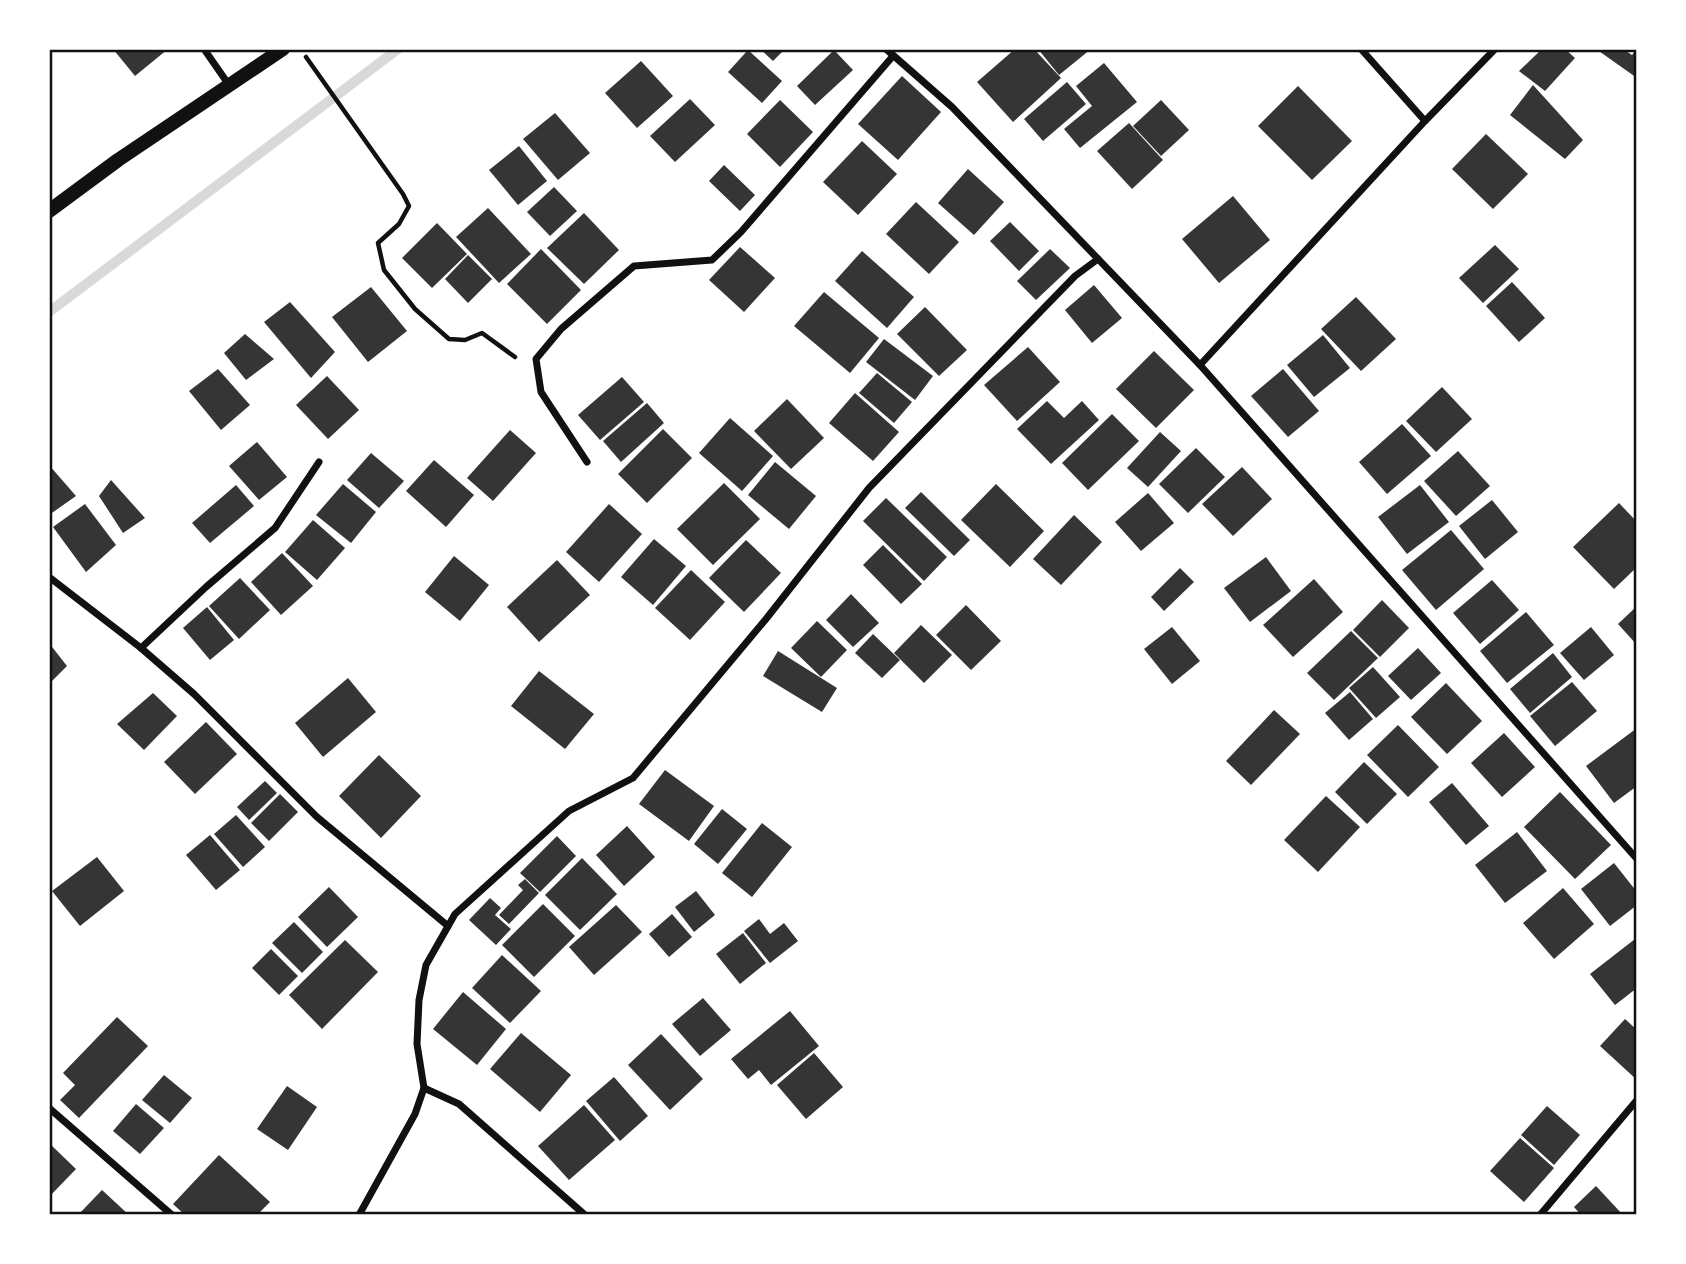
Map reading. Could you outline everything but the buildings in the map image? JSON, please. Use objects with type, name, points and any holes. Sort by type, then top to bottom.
[{"type":"main road","points":[[49,211],[118,160],[282,49]]},
{"type":"street","points":[[204,49],[229,85]]},
{"type":"street","points":[[886,49],[952,107],[1200,365],[1637,859]]},
{"type":"street","points":[[1361,49],[1425,121]]},
{"type":"street","points":[[1200,365],[1425,121],[1496,49]]},
{"type":"street","points":[[587,462],[541,393],[536,359],[561,329],[634,266],[712,260],[741,232],[893,56]]},
{"type":"street","points":[[359,1215],[415,1114],[424,1088],[417,1044],[419,1000],[426,965],[455,914],[569,811],[633,778],[766,619],[869,488],[1075,276],[1098,259]]},
{"type":"street","points":[[141,648],[275,528],[319,462]]},
{"type":"street","points":[[49,577],[141,648],[194,694],[317,817],[448,926]]},
{"type":"street","points":[[424,1088],[458,1104],[585,1215]]},
{"type":"street","points":[[1540,1215],[1637,1100]]},
{"type":"street","points":[[49,1108],[172,1215]]},
{"type":"path","points":[[300,49],[409,206],[399,224],[377,243],[384,270],[415,309],[449,339],[465,340],[482,333],[537,370]]},
{"type":"waterway","points":[[49,312],[398,49]]}]
